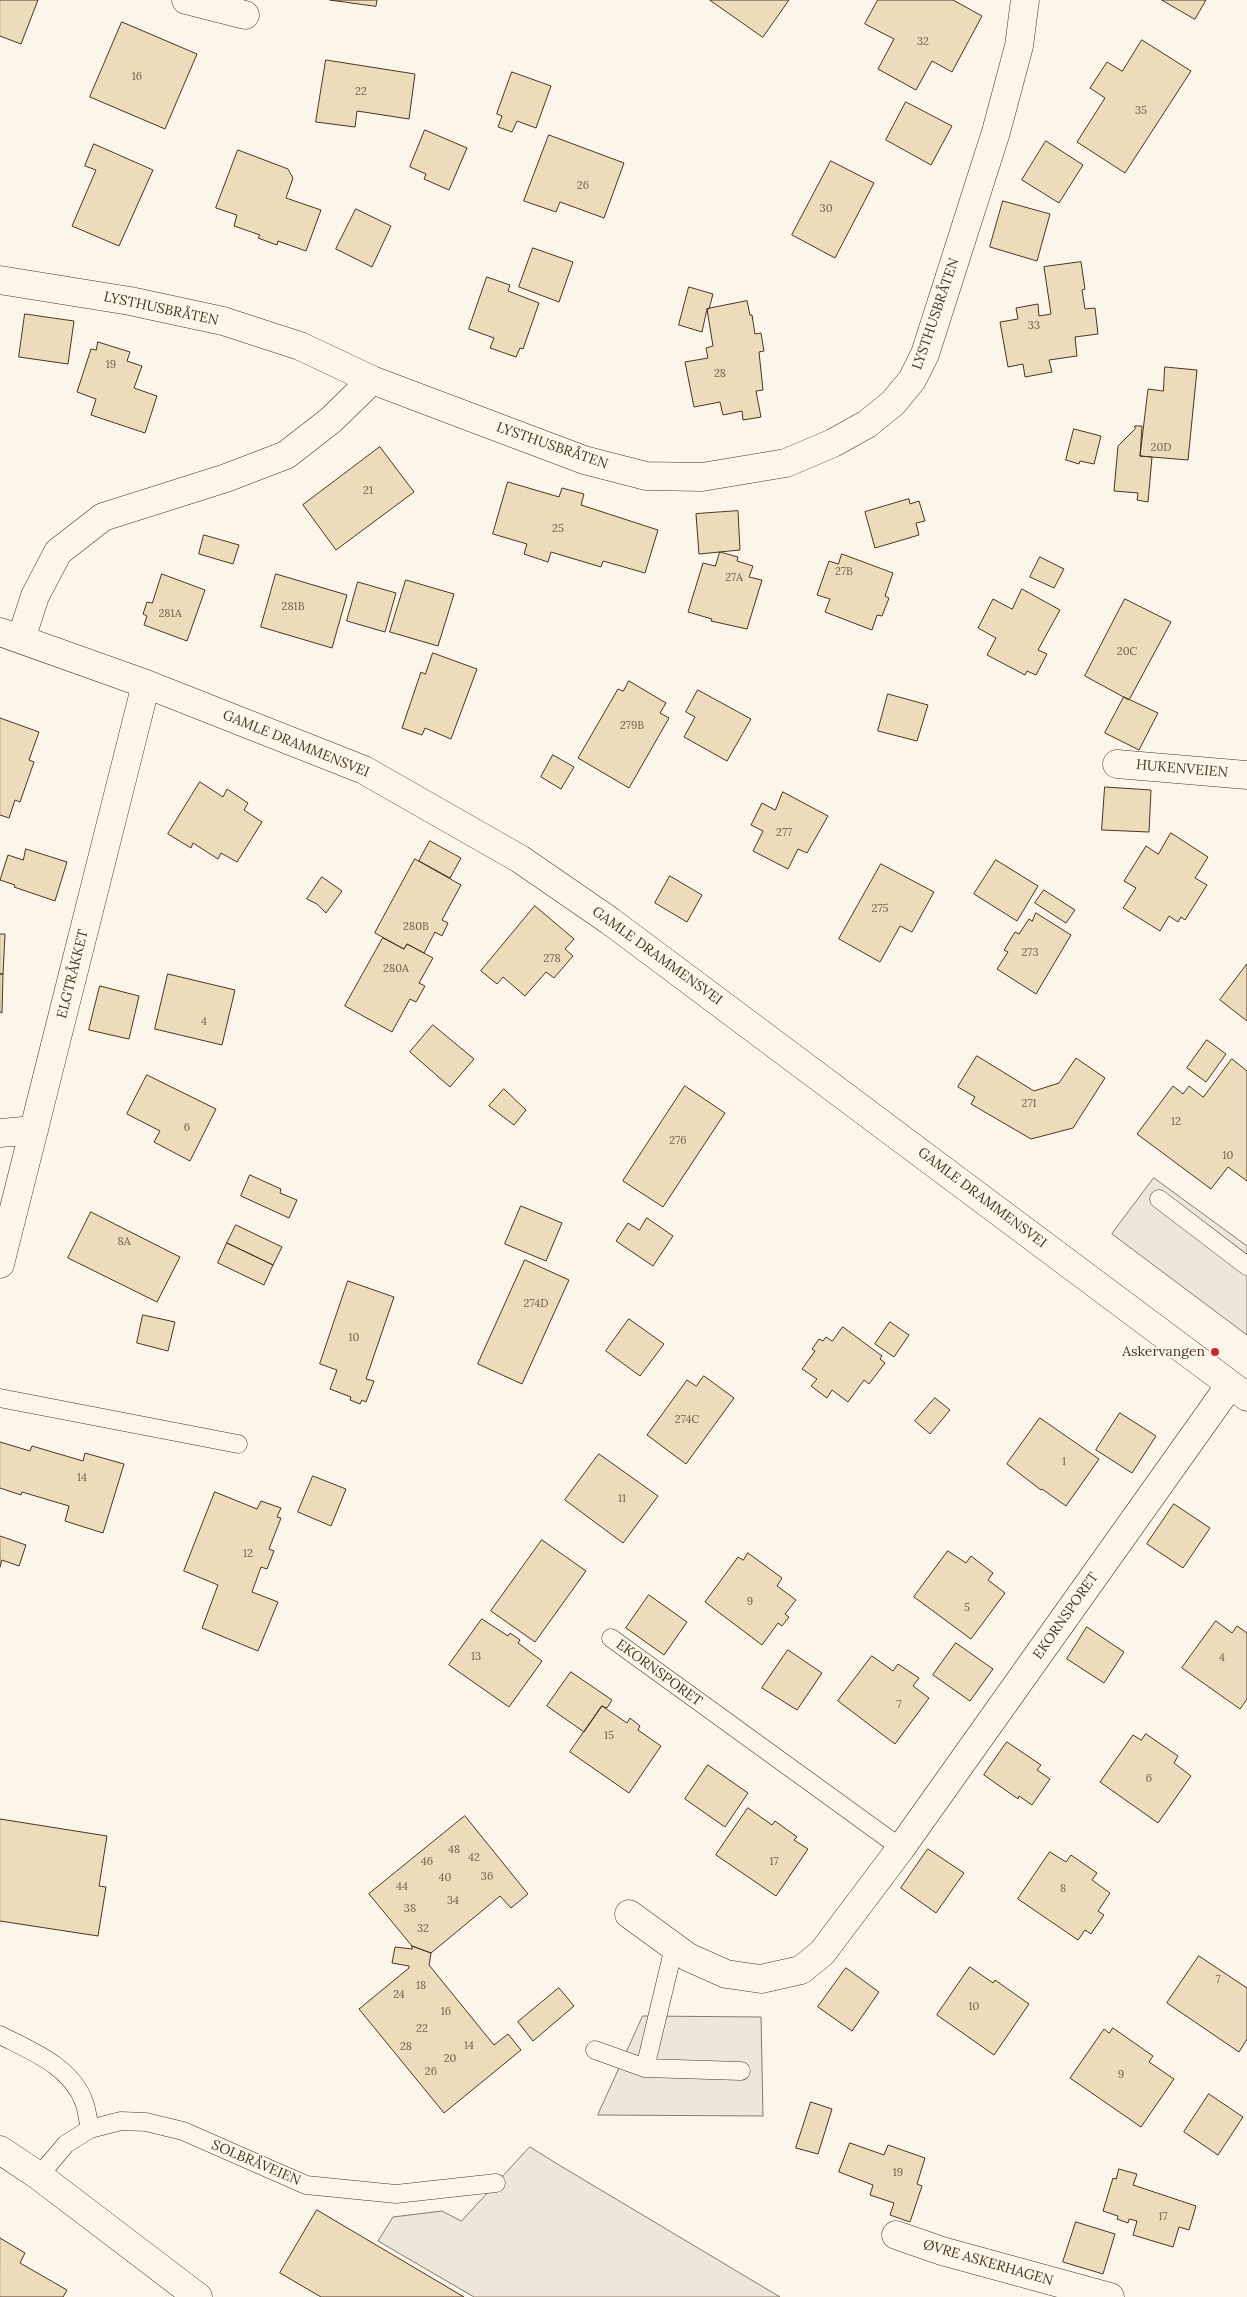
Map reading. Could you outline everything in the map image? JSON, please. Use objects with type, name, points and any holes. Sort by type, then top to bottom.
[{"type":"street","points":[[186,0],[245,15]]},
{"type":"street","name":"LYSTHUSBRÅTEN","points":[[0,280],[130,301],[223,321],[300,346],[372,380],[584,460],[646,476],[702,477],[786,463],[833,444],[867,424],[893,403],[912,380],[925,354],[996,132],[1019,46],[1025,0]]},
{"type":"street","points":[[10,636],[35,596],[58,552],[103,517],[226,478],[286,455],[331,420],[372,380]]},
{"type":"street","name":"GAMLE DRAMMENSVEI","points":[[10,636],[146,684],[364,770],[520,859],[610,921],[1238,1391]]},
{"type":"street","name":"ELGTRÅKKET","points":[[0,1264],[146,684]]},
{"type":"street","name":"HUKENVEIEN","points":[[1117,764],[1247,774]]},
{"type":"street","points":[[0,1133],[34,1130]]},
{"type":"street","name":"EKORNSPORET","points":[[630,1914],[688,1957],[726,1974],[761,1978],[801,1970],[822,1953],[1238,1391]]},
{"type":"street","points":[[0,2150],[39,2176],[198,2297]]},
{"type":"street","name":"ØVRE ASKERHAGEN","points":[[896,2235],[942,2251],[1110,2297]]},
{"type":"lane","points":[[1159,1199],[1247,1266]]},
{"type":"lane","points":[[0,1398],[238,1444]]},
{"type":"lane","name":"EKORNSPORET","points":[[611,1638],[901,1848]]},
{"type":"lane","points":[[645,2068],[674,1947]]},
{"type":"lane","points":[[0,2035],[51,2062],[70,2080],[84,2101],[90,2129]]},
{"type":"lane","points":[[595,2050],[645,2068],[741,2071]]},
{"type":"lane","name":"SOLBRÅVEIEN","points":[[39,2176],[66,2144],[90,2129],[121,2121],[146,2122],[183,2131],[306,2184],[396,2194],[496,2183]]},
{"type":"shaded area","points":[[1154,1178],[1247,1246],[1247,1335],[1112,1234]]},
{"type":"shaded area","points":[[643,2016],[761,2017],[763,2116],[598,2115]]},
{"type":"shaded area","points":[[530,2147],[780,2297],[474,2297],[378,2241],[393,2217],[442,2211],[461,2221]]},
{"type":"building","points":[[0,0],[38,0],[21,44],[0,36]]},
{"type":"building","points":[[330,0],[377,0],[376,6]]},
{"type":"building","points":[[710,0],[789,0],[763,37]]},
{"type":"building","points":[[878,0],[953,0],[982,16],[952,72],[932,61],[916,90],[878,69],[894,39],[865,24]]},
{"type":"building","points":[[1162,0],[1206,0],[1195,19]]},
{"type":"building","points":[[122,22],[197,54],[165,129],[90,97]]},
{"type":"building","points":[[1142,40],[1191,71],[1125,173],[1077,142],[1105,98],[1090,88],[1107,62],[1122,71]]},
{"type":"building","points":[[326,60],[415,74],[409,119],[357,111],[355,127],[316,122]]},
{"type":"building","points":[[512,72],[551,86],[536,128],[517,121],[512,132],[498,127],[502,116],[497,114]]},
{"type":"building","points":[[906,102],[952,126],[931,165],[886,140]]},
{"type":"building","points":[[425,130],[467,148],[449,190],[424,179],[426,174],[410,167]]},
{"type":"building","points":[[549,135],[624,163],[604,218],[560,202],[556,212],[524,201]]},
{"type":"building","points":[[1046,141],[1083,165],[1059,203],[1022,180]]},
{"type":"building","points":[[94,144],[153,170],[119,246],[72,226],[96,170],[85,166]]},
{"type":"building","points":[[238,150],[288,169],[293,178],[286,198],[321,210],[306,251],[278,241],[277,245],[258,238],[260,235],[234,226],[237,215],[216,208]]},
{"type":"building","points":[[831,161],[874,183],[835,258],[792,235]]},
{"type":"building","points":[[1003,201],[1050,214],[1037,261],[990,247]]},
{"type":"building","points":[[356,209],[391,226],[372,267],[336,249]]},
{"type":"building","points":[[533,248],[573,262],[559,302],[519,287]]},
{"type":"building","points":[[1081,262],[1085,289],[1082,290],[1085,309],[1095,308],[1098,334],[1075,337],[1077,356],[1049,360],[1052,372],[1025,377],[1023,364],[1008,367],[1000,322],[1018,319],[1016,308],[1038,304],[1039,316],[1051,314],[1044,267]]},
{"type":"building","points":[[487,277],[510,285],[508,291],[539,303],[523,349],[520,348],[516,357],[490,348],[494,338],[469,329]]},
{"type":"building","points":[[689,287],[713,294],[709,309],[707,309],[702,332],[679,325]]},
{"type":"building","points":[[747,301],[750,315],[752,315],[755,334],[761,333],[764,351],[759,352],[763,390],[756,391],[761,417],[743,420],[742,411],[723,415],[720,402],[694,407],[685,362],[708,358],[706,348],[713,346],[707,309]]},
{"type":"building","points":[[25,314],[74,321],[68,364],[19,357]]},
{"type":"building","points":[[98,342],[130,352],[127,361],[142,366],[134,388],[157,396],[145,433],[91,415],[96,399],[77,392],[91,349],[96,350]]},
{"type":"building","points":[[1165,367],[1197,370],[1188,460],[1140,456],[1148,389],[1163,391]]},
{"type":"building","points":[[1135,426],[1142,426],[1140,456],[1152,457],[1148,502],[1137,500],[1138,493],[1114,491],[1118,446],[1135,429]]},
{"type":"building","points":[[1074,429],[1101,436],[1094,464],[1080,461],[1079,464],[1066,460]]},
{"type":"building","points":[[380,447],[414,492],[336,550],[303,505]]},
{"type":"building","points":[[508,482],[559,497],[562,488],[584,494],[581,505],[658,530],[645,573],[603,561],[601,567],[551,552],[548,562],[524,554],[527,544],[493,534]]},
{"type":"building","points":[[909,499],[910,504],[919,501],[925,521],[916,523],[919,535],[875,548],[865,512]]},
{"type":"building","points":[[738,511],[740,550],[699,554],[696,514]]},
{"type":"building","points":[[204,535],[239,545],[233,564],[199,554]]},
{"type":"building","points":[[720,552],[738,557],[737,561],[753,566],[749,577],[762,580],[747,629],[711,621],[712,619],[688,612],[703,563],[715,566]]},
{"type":"building","points":[[842,554],[893,573],[885,596],[889,598],[882,616],[877,615],[872,630],[825,612],[830,599],[817,595],[829,561],[838,564]]},
{"type":"building","points":[[1040,557],[1064,569],[1054,588],[1030,577]]},
{"type":"building","points":[[162,574],[205,590],[187,641],[144,625],[147,616],[143,614],[147,602],[152,603]]},
{"type":"building","points":[[276,574],[347,595],[332,648],[261,627]]},
{"type":"building","points":[[406,580],[454,594],[438,646],[390,632]]},
{"type":"building","points":[[358,582],[396,593],[385,632],[347,621]]},
{"type":"building","points":[[1022,589],[1060,610],[1038,650],[1047,654],[1036,675],[1027,671],[1025,675],[987,655],[996,638],[978,628],[993,599],[1012,609]]},
{"type":"building","points":[[1125,599],[1171,622],[1129,700],[1085,676]]},
{"type":"building","points":[[433,653],[477,669],[451,739],[425,728],[422,735],[402,728],[421,672],[425,674]]},
{"type":"building","points":[[629,681],[666,703],[660,713],[669,718],[629,788],[578,758],[618,689],[623,691]]},
{"type":"building","points":[[698,690],[751,719],[727,761],[684,737],[695,717],[686,712]]},
{"type":"building","points":[[888,694],[928,705],[917,741],[878,731]]},
{"type":"building","points":[[1124,697],[1158,713],[1139,750],[1105,733]]},
{"type":"building","points":[[0,718],[39,732],[29,760],[34,762],[20,802],[15,800],[9,818],[0,815]]},
{"type":"building","points":[[553,755],[574,767],[561,789],[541,777]]},
{"type":"building","points":[[200,782],[223,797],[227,789],[248,803],[244,810],[262,822],[237,862],[221,853],[218,859],[193,843],[191,848],[168,834]]},
{"type":"building","points":[[1105,787],[1151,790],[1149,832],[1102,830]]},
{"type":"building","points":[[783,792],[828,816],[807,853],[798,849],[788,869],[753,851],[763,831],[751,825],[762,803],[775,810]]},
{"type":"building","points":[[1171,833],[1208,857],[1195,878],[1207,885],[1185,920],[1181,917],[1178,922],[1169,916],[1160,931],[1123,908],[1136,888],[1124,881],[1146,846],[1158,854]]},
{"type":"building","points":[[430,841],[461,858],[450,878],[419,861]]},
{"type":"building","points":[[26,849],[67,862],[55,901],[14,887],[15,885],[0,880],[8,855],[23,860]]},
{"type":"building","points":[[415,859],[461,885],[442,920],[448,923],[442,936],[435,932],[424,953],[407,944],[404,949],[375,933]]},
{"type":"building","points":[[996,860],[1038,886],[1017,921],[974,894]]},
{"type":"building","points":[[881,864],[934,892],[912,932],[900,926],[880,962],[839,939]]},
{"type":"building","points":[[670,876],[702,895],[687,922],[655,903]]},
{"type":"building","points":[[322,877],[342,891],[326,913],[317,904],[307,899]]},
{"type":"building","points":[[1044,890],[1075,910],[1066,923],[1035,903]]},
{"type":"building","points":[[535,906],[574,939],[565,949],[573,956],[554,978],[546,972],[525,996],[503,977],[497,984],[481,971]]},
{"type":"building","points":[[1036,913],[1071,935],[1036,994],[997,969],[1008,952],[1004,950],[1015,932],[1019,934],[1029,919],[1032,921]]},
{"type":"building","points":[[0,934],[5,934],[3,974],[0,974]]},
{"type":"building","points":[[383,938],[404,949],[407,944],[433,958],[419,983],[425,986],[416,1002],[410,999],[392,1032],[345,1006]]},
{"type":"building","points":[[1247,964],[1247,1021],[1220,1000]]},
{"type":"building","points":[[0,974],[3,974],[2,1013],[0,1012]]},
{"type":"building","points":[[168,974],[235,990],[222,1045],[155,1029]]},
{"type":"building","points":[[100,986],[139,996],[129,1039],[89,1030]]},
{"type":"building","points":[[433,1025],[474,1059],[450,1087],[410,1052]]},
{"type":"building","points":[[1207,1040],[1226,1054],[1206,1082],[1187,1068]]},
{"type":"building","points":[[977,1056],[1034,1091],[1059,1083],[1076,1058],[1105,1078],[1073,1128],[1031,1139],[971,1104],[975,1097],[958,1087]]},
{"type":"building","points":[[1232,1059],[1247,1071],[1247,1181],[1228,1167],[1211,1189],[1137,1134],[1173,1086],[1183,1094],[1189,1086],[1203,1097]]},
{"type":"building","points":[[147,1075],[216,1109],[190,1161],[154,1142],[160,1131],[127,1114]]},
{"type":"building","points":[[685,1086],[725,1113],[663,1207],[623,1181]]},
{"type":"building","points":[[504,1089],[526,1110],[514,1125],[489,1106]]},
{"type":"building","points":[[250,1175],[281,1189],[280,1193],[297,1200],[289,1218],[241,1196]]},
{"type":"building","points":[[521,1206],[562,1223],[546,1261],[505,1244]]},
{"type":"building","points":[[91,1212],[180,1257],[157,1302],[68,1258]]},
{"type":"building","points":[[647,1218],[673,1236],[653,1266],[616,1241],[628,1223],[639,1230]]},
{"type":"building","points":[[236,1225],[282,1247],[273,1265],[227,1243]]},
{"type":"building","points":[[227,1243],[273,1265],[264,1285],[218,1263]]},
{"type":"building","points":[[525,1260],[569,1280],[522,1384],[478,1364]]},
{"type":"building","points":[[348,1281],[394,1297],[366,1379],[374,1381],[366,1402],[362,1400],[360,1404],[350,1400],[351,1397],[330,1389],[337,1370],[320,1364]]},
{"type":"building","points":[[143,1315],[175,1322],[168,1351],[137,1343]]},
{"type":"building","points":[[629,1319],[664,1344],[640,1376],[606,1351]]},
{"type":"building","points":[[890,1322],[909,1335],[894,1357],[875,1344]]},
{"type":"building","points":[[843,1327],[882,1356],[880,1359],[885,1363],[869,1384],[864,1380],[848,1402],[832,1390],[827,1398],[811,1386],[817,1379],[802,1369],[815,1351],[812,1349],[819,1339],[823,1341],[826,1337],[832,1341]]},
{"type":"building","points":[[704,1376],[734,1398],[686,1464],[647,1435],[687,1380],[696,1386]]},
{"type":"building","points":[[935,1398],[950,1410],[930,1434],[915,1421]]},
{"type":"building","points":[[1120,1413],[1156,1436],[1132,1473],[1096,1450]]},
{"type":"building","points":[[1040,1418],[1099,1459],[1066,1506],[1007,1464]]},
{"type":"building","points":[[0,1442],[30,1451],[32,1446],[83,1461],[85,1453],[124,1464],[103,1533],[65,1521],[69,1506],[22,1492],[21,1495],[0,1488]]},
{"type":"building","points":[[599,1454],[658,1496],[623,1543],[565,1500]]},
{"type":"building","points":[[313,1476],[346,1489],[331,1526],[298,1512]]},
{"type":"building","points":[[215,1492],[257,1509],[261,1501],[281,1508],[277,1517],[281,1518],[269,1549],[274,1551],[267,1569],[261,1567],[252,1592],[278,1602],[258,1651],[202,1628],[218,1585],[184,1571]]},
{"type":"building","points":[[1174,1504],[1210,1528],[1183,1568],[1147,1544]]},
{"type":"building","points":[[0,1536],[26,1545],[19,1566],[2,1560],[0,1567]]},
{"type":"building","points":[[542,1540],[586,1571],[535,1642],[491,1611]]},
{"type":"building","points":[[948,1551],[966,1563],[971,1556],[993,1573],[988,1580],[1005,1593],[971,1639],[914,1597]]},
{"type":"building","points":[[748,1553],[782,1578],[777,1586],[796,1600],[785,1614],[789,1617],[782,1626],[778,1623],[762,1645],[705,1602],[738,1557],[743,1560]]},
{"type":"building","points":[[649,1595],[687,1622],[664,1655],[626,1628]]},
{"type":"building","points":[[482,1619],[508,1636],[510,1633],[520,1640],[518,1643],[542,1661],[509,1707],[449,1665]]},
{"type":"building","points":[[1216,1621],[1232,1633],[1237,1626],[1247,1633],[1247,1699],[1240,1709],[1182,1668]]},
{"type":"building","points":[[1087,1627],[1124,1652],[1104,1683],[1067,1659]]},
{"type":"building","points":[[956,1643],[993,1669],[970,1701],[933,1675]]},
{"type":"building","points":[[788,1650],[822,1673],[797,1710],[762,1688]]},
{"type":"building","points":[[872,1656],[893,1671],[898,1664],[919,1678],[913,1686],[929,1698],[895,1744],[838,1701]]},
{"type":"building","points":[[571,1672],[612,1700],[607,1708],[602,1706],[584,1732],[547,1706]]},
{"type":"building","points":[[602,1706],[627,1723],[630,1718],[640,1726],[638,1730],[661,1746],[629,1793],[570,1752]]},
{"type":"building","points":[[1146,1734],[1178,1756],[1174,1763],[1191,1776],[1158,1823],[1100,1782],[1133,1735],[1141,1740]]},
{"type":"building","points":[[1007,1742],[1041,1765],[1037,1770],[1050,1779],[1032,1805],[1019,1796],[1018,1799],[984,1775]]},
{"type":"building","points":[[708,1765],[748,1793],[725,1827],[685,1799]]},
{"type":"building","points":[[748,1808],[772,1825],[775,1821],[797,1837],[794,1840],[808,1849],[776,1896],[716,1855]]},
{"type":"building","points":[[465,1816],[528,1894],[511,1908],[500,1896],[431,1953],[412,1946],[369,1894]]},
{"type":"building","points":[[0,1819],[107,1836],[99,1886],[106,1887],[98,1936],[0,1921]]},
{"type":"building","points":[[928,1849],[964,1873],[936,1913],[901,1888]]},
{"type":"building","points":[[1050,1852],[1066,1862],[1071,1855],[1097,1873],[1092,1880],[1110,1893],[1098,1911],[1104,1915],[1091,1934],[1085,1930],[1078,1940],[1018,1899]]},
{"type":"building","points":[[412,1946],[431,1953],[429,1965],[494,2045],[508,2034],[521,2050],[444,2113],[359,2009],[409,1968],[409,1966],[392,1963],[395,1947],[412,1949]]},
{"type":"building","points":[[1199,1956],[1247,1988],[1247,2039],[1239,2052],[1167,2003]]},
{"type":"building","points":[[970,1967],[993,1983],[995,1980],[1029,2004],[994,2055],[937,2015]]},
{"type":"building","points":[[846,1968],[879,1992],[852,2031],[818,2007]]},
{"type":"building","points":[[559,1988],[574,2006],[533,2041],[518,2022]]},
{"type":"building","points":[[1113,2028],[1153,2056],[1149,2062],[1174,2079],[1141,2127],[1070,2078],[1104,2029],[1109,2033]]},
{"type":"building","points":[[1209,2094],[1243,2117],[1218,2155],[1184,2132]]},
{"type":"building","points":[[811,2102],[832,2109],[818,2154],[796,2148]]},
{"type":"building","points":[[850,2143],[884,2155],[888,2145],[925,2158],[917,2184],[922,2186],[910,2222],[890,2215],[894,2203],[870,2195],[873,2185],[839,2172]]},
{"type":"building","points":[[1119,2169],[1137,2174],[1133,2185],[1196,2206],[1189,2230],[1179,2227],[1173,2247],[1133,2235],[1137,2221],[1129,2219],[1128,2223],[1117,2219],[1118,2216],[1103,2211],[1113,2178],[1116,2179]]},
{"type":"building","points":[[317,2210],[464,2297],[321,2297],[280,2273]]},
{"type":"building","points":[[1076,2222],[1115,2234],[1103,2274],[1063,2262]]},
{"type":"building","points":[[0,2238],[25,2253],[20,2263],[67,2290],[63,2297],[0,2297]]},
{"type":"place","name":"Askervangen","points":[[1215,1352]]}]
